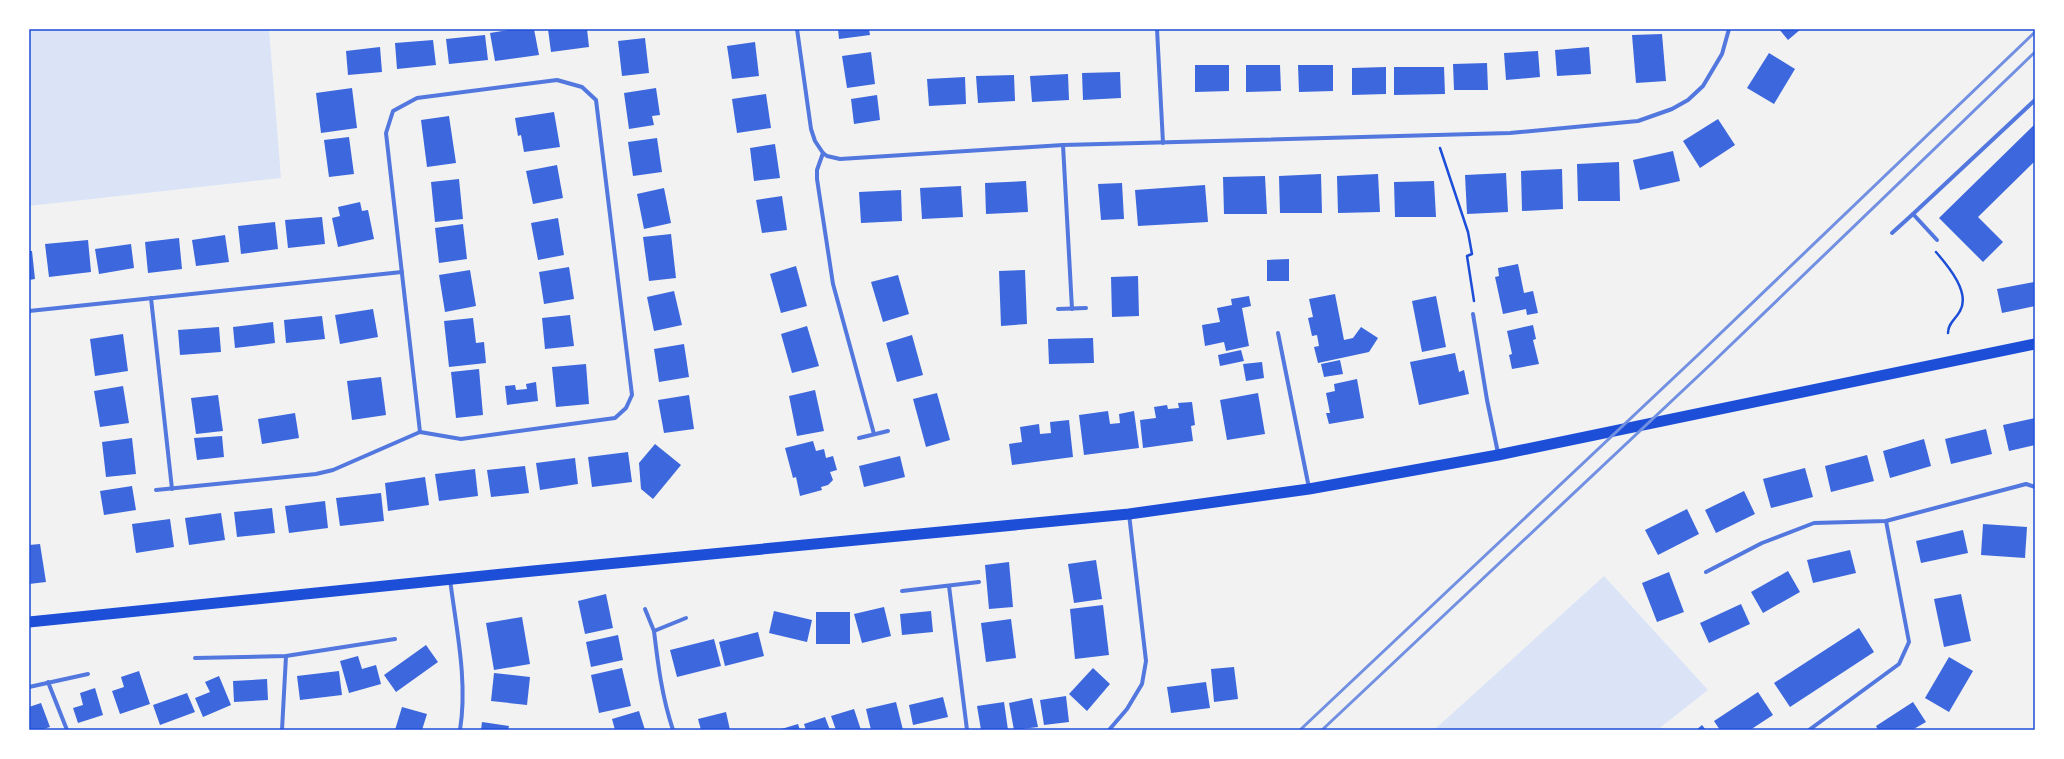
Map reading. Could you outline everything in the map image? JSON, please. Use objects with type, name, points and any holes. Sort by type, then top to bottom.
[{"type":"highway","points":[[29,622],[450,579],[1129,514],[1309,489],[1498,455],[2035,344]]},
{"type":"street","points":[[796,29],[811,129],[815,141],[823,153],[840,159],[1064,145],[1436,136],[1525,132],[1638,121],[1657,116],[1672,109],[1688,100],[1703,86],[1722,54],[1730,29]]},
{"type":"street","points":[[1157,29],[1163,143]]},
{"type":"street","points":[[156,490],[316,474],[333,470],[420,432],[461,439],[615,418],[626,408],[632,395],[596,100],[582,86],[557,80],[417,98],[393,111],[386,133],[420,432]]},
{"type":"street","points":[[1892,233],[2035,100]]},
{"type":"street","points":[[1064,145],[1072,309]]},
{"type":"street","points":[[823,153],[817,170],[817,178],[827,251],[833,284],[874,434]]},
{"type":"street","points":[[1913,214],[1937,240]]},
{"type":"street","points":[[29,311],[402,272]]},
{"type":"street","points":[[151,298],[172,489]]},
{"type":"street","points":[[1058,309],[1086,308]]},
{"type":"street","points":[[1473,314],[1487,400],[1498,455]]},
{"type":"street","points":[[1278,333],[1309,489]]},
{"type":"street","points":[[860,438],[888,431]]},
{"type":"street","points":[[1706,572],[1762,543],[1814,523],[1886,521],[2026,484],[2035,486]]},
{"type":"street","points":[[1108,730],[1127,710],[1142,684],[1146,661],[1129,514]]},
{"type":"street","points":[[1809,730],[1900,664],[1909,642],[1886,521]]},
{"type":"street","points":[[450,579],[463,691],[463,713],[460,730]]},
{"type":"street","points":[[902,591],[979,582]]},
{"type":"street","points":[[949,586],[967,730]]},
{"type":"street","points":[[645,609],[654,631],[659,680],[665,706],[673,730]]},
{"type":"street","points":[[654,631],[686,618]]},
{"type":"street","points":[[195,658],[286,656],[395,639]]},
{"type":"street","points":[[282,730],[286,656]]},
{"type":"street","points":[[29,687],[88,674]]},
{"type":"street","points":[[48,682],[67,730]]},
{"type":"path","points":[[1436,136],[1468,232],[1472,254],[1467,256],[1474,306],[1473,314]]},
{"type":"path","points":[[1937,240],[1936,252],[1955,277],[1962,297],[1961,310],[1951,323],[1948,332]]},
{"type":"shaded area","points":[[29,29],[269,29],[281,178],[29,206]]},
{"type":"shaded area","points":[[1604,576],[1708,690],[1657,730],[1434,730]]},
{"type":"building","points":[[515,29],[534,29],[539,55],[495,61],[490,33]]},
{"type":"building","points":[[548,29],[587,29],[589,47],[551,52]]},
{"type":"building","points":[[838,29],[869,29],[870,35],[839,39]]},
{"type":"building","points":[[1779,29],[1801,29],[1788,40]]},
{"type":"building","points":[[1662,34],[1666,81],[1636,83],[1632,35]]},
{"type":"building","points":[[485,35],[488,60],[449,64],[446,39]]},
{"type":"building","points":[[645,38],[649,73],[622,76],[618,41]]},
{"type":"building","points":[[433,40],[436,65],[397,69],[395,43]]},
{"type":"building","points":[[755,42],[759,76],[732,79],[727,46]]},
{"type":"building","points":[[380,47],[382,72],[348,75],[346,51]]},
{"type":"building","points":[[1589,47],[1591,74],[1557,76],[1555,50]]},
{"type":"building","points":[[1538,51],[1540,77],[1506,80],[1504,53]]},
{"type":"building","points":[[871,52],[875,84],[847,88],[842,56]]},
{"type":"building","points":[[1769,53],[1795,69],[1774,104],[1747,88]]},
{"type":"building","points":[[1487,63],[1488,90],[1454,90],[1453,64]]},
{"type":"building","points":[[1195,65],[1229,65],[1229,91],[1195,92]]},
{"type":"building","points":[[1246,65],[1280,65],[1281,91],[1246,92]]},
{"type":"building","points":[[1298,65],[1333,65],[1333,91],[1299,92]]},
{"type":"building","points":[[1386,67],[1386,94],[1352,95],[1352,68]]},
{"type":"building","points":[[1394,67],[1444,67],[1445,94],[1394,95]]},
{"type":"building","points":[[1120,72],[1121,98],[1083,100],[1082,73]]},
{"type":"building","points":[[1068,74],[1069,100],[1032,102],[1030,76]]},
{"type":"building","points":[[1014,75],[1015,101],[978,103],[976,76]]},
{"type":"building","points":[[965,77],[966,104],[929,106],[927,79]]},
{"type":"building","points":[[352,88],[357,128],[321,133],[316,93]]},
{"type":"building","points":[[656,88],[660,115],[652,116],[654,125],[629,129],[624,93]]},
{"type":"building","points":[[766,94],[771,128],[737,133],[732,99]]},
{"type":"building","points":[[877,95],[880,120],[854,124],[851,99]]},
{"type":"building","points":[[554,112],[560,147],[524,152],[521,135],[518,136],[515,118]]},
{"type":"building","points":[[449,116],[456,163],[427,167],[421,120]]},
{"type":"building","points":[[1718,119],[1735,145],[1700,168],[1683,141]]},
{"type":"building","points":[[2035,124],[2035,161],[1978,217],[2003,242],[1983,262],[1939,218]]},
{"type":"building","points":[[349,137],[354,174],[329,177],[324,140]]},
{"type":"building","points":[[657,138],[662,172],[633,176],[628,142]]},
{"type":"building","points":[[775,144],[780,178],[754,181],[750,148]]},
{"type":"building","points":[[1673,151],[1680,181],[1640,190],[1633,160]]},
{"type":"building","points":[[1619,162],[1620,201],[1578,201],[1577,164]]},
{"type":"building","points":[[557,165],[563,198],[533,204],[526,171]]},
{"type":"building","points":[[1562,169],[1563,209],[1522,211],[1521,171]]},
{"type":"building","points":[[1506,173],[1508,212],[1467,214],[1465,175]]},
{"type":"building","points":[[1321,174],[1322,213],[1280,213],[1279,176]]},
{"type":"building","points":[[1378,174],[1380,212],[1338,213],[1337,176]]},
{"type":"building","points":[[1265,176],[1267,214],[1224,214],[1223,177]]},
{"type":"building","points":[[459,179],[463,219],[435,222],[431,182]]},
{"type":"building","points":[[1026,181],[1028,212],[986,214],[985,183]]},
{"type":"building","points":[[1434,181],[1436,217],[1395,217],[1394,182]]},
{"type":"building","points":[[1122,183],[1124,219],[1101,220],[1098,184]]},
{"type":"building","points":[[1205,185],[1208,222],[1138,226],[1135,190]]},
{"type":"building","points":[[961,186],[963,217],[922,219],[920,188]]},
{"type":"building","points":[[664,188],[671,223],[644,229],[637,194]]},
{"type":"building","points":[[901,190],[902,221],[861,223],[859,192]]},
{"type":"building","points":[[782,196],[787,230],[762,233],[756,200]]},
{"type":"building","points":[[360,202],[362,211],[368,210],[374,239],[338,247],[332,218],[340,216],[338,207]]},
{"type":"building","points":[[322,217],[325,244],[288,248],[285,220]]},
{"type":"building","points":[[558,218],[564,255],[538,260],[531,223]]},
{"type":"building","points":[[275,222],[278,249],[241,254],[238,226]]},
{"type":"building","points":[[463,224],[467,259],[439,263],[435,228]]},
{"type":"building","points":[[671,234],[676,278],[649,281],[643,237]]},
{"type":"building","points":[[225,235],[229,262],[196,266],[192,240]]},
{"type":"building","points":[[179,238],[182,269],[148,273],[145,242]]},
{"type":"building","points":[[88,240],[91,272],[49,277],[45,244]]},
{"type":"building","points":[[131,244],[134,268],[99,274],[95,249]]},
{"type":"building","points":[[29,251],[32,251],[35,279],[29,280]]},
{"type":"building","points":[[1289,259],[1289,281],[1267,281],[1267,260]]},
{"type":"building","points":[[1518,264],[1524,293],[1533,291],[1538,313],[1527,315],[1526,309],[1503,314],[1495,277],[1499,276],[1498,268]]},
{"type":"building","points":[[796,266],[807,306],[781,313],[770,274]]},
{"type":"building","points":[[569,267],[574,299],[544,304],[539,272]]},
{"type":"building","points":[[470,270],[476,306],[445,312],[439,275]]},
{"type":"building","points":[[1025,270],[1027,324],[1001,326],[999,271]]},
{"type":"building","points":[[898,275],[909,314],[883,322],[871,282]]},
{"type":"building","points":[[1138,276],[1139,316],[1112,317],[1111,277]]},
{"type":"building","points":[[2034,282],[2035,306],[2002,313],[1997,289]]},
{"type":"building","points":[[674,291],[682,325],[654,331],[647,297]]},
{"type":"building","points":[[1335,294],[1344,340],[1353,338],[1361,327],[1378,338],[1369,352],[1318,363],[1314,347],[1319,346],[1317,335],[1312,336],[1308,318],[1313,317],[1309,299]]},
{"type":"building","points":[[1249,296],[1251,306],[1242,308],[1249,346],[1226,351],[1224,342],[1205,346],[1202,325],[1220,322],[1217,308],[1232,305],[1231,299]]},
{"type":"building","points":[[1436,296],[1446,347],[1422,352],[1412,301]]},
{"type":"building","points":[[373,309],[378,337],[340,344],[335,315]]},
{"type":"building","points":[[570,315],[574,346],[545,349],[542,318]]},
{"type":"building","points":[[322,316],[325,339],[286,343],[284,320]]},
{"type":"building","points":[[473,318],[476,343],[484,342],[486,363],[449,367],[444,321]]},
{"type":"building","points":[[273,322],[275,343],[235,348],[233,327]]},
{"type":"building","points":[[1533,325],[1536,339],[1533,340],[1539,364],[1512,369],[1509,355],[1512,354],[1507,331]]},
{"type":"building","points":[[807,326],[819,366],[792,373],[781,334]]},
{"type":"building","points":[[219,327],[221,352],[180,355],[178,330]]},
{"type":"building","points":[[123,334],[128,371],[95,376],[90,339]]},
{"type":"building","points":[[912,335],[923,375],[897,382],[886,343]]},
{"type":"building","points":[[1093,338],[1094,363],[1049,364],[1048,339]]},
{"type":"building","points":[[684,344],[689,377],[659,382],[654,349]]},
{"type":"building","points":[[1241,350],[1244,361],[1220,366],[1218,355]]},
{"type":"building","points":[[1455,353],[1459,372],[1464,370],[1469,394],[1419,405],[1410,362]]},
{"type":"building","points":[[1340,360],[1343,374],[1324,377],[1321,364]]},
{"type":"building","points":[[1262,362],[1264,378],[1246,381],[1243,364]]},
{"type":"building","points":[[586,364],[589,404],[556,407],[552,367]]},
{"type":"building","points":[[479,369],[483,415],[456,418],[451,372]]},
{"type":"building","points":[[381,377],[386,415],[352,420],[347,381]]},
{"type":"building","points":[[1357,379],[1364,418],[1329,424],[1326,413],[1330,413],[1326,393],[1335,391],[1334,384]]},
{"type":"building","points":[[536,382],[538,401],[507,405],[505,386],[515,385],[516,390],[527,389],[526,384]]},
{"type":"building","points":[[123,386],[129,423],[100,427],[94,391]]},
{"type":"building","points":[[815,390],[824,431],[797,436],[789,396]]},
{"type":"building","points":[[937,393],[950,440],[926,447],[913,399]]},
{"type":"building","points":[[1258,393],[1265,434],[1227,440],[1220,400]]},
{"type":"building","points":[[218,395],[223,431],[196,434],[191,398]]},
{"type":"building","points":[[689,395],[694,429],[664,433],[658,400]]},
{"type":"building","points":[[1192,402],[1195,425],[1191,426],[1193,441],[1143,448],[1140,420],[1156,418],[1154,407],[1167,405],[1168,409],[1179,408],[1178,403]]},
{"type":"building","points":[[1108,411],[1110,424],[1120,423],[1119,414],[1134,411],[1139,448],[1084,455],[1079,415]]},
{"type":"building","points":[[295,413],[299,438],[262,444],[258,419]]},
{"type":"building","points":[[2035,418],[2035,445],[2009,451],[2003,425]]},
{"type":"building","points":[[1069,420],[1073,457],[1012,465],[1009,444],[1022,442],[1020,427],[1039,424],[1040,434],[1051,433],[1050,422]]},
{"type":"building","points":[[1986,429],[1992,454],[1951,464],[1945,439]]},
{"type":"building","points":[[222,436],[224,457],[197,460],[194,438]]},
{"type":"building","points":[[132,438],[136,474],[106,477],[102,442]]},
{"type":"building","points":[[1924,439],[1931,466],[1890,478],[1883,451]]},
{"type":"building","points":[[813,441],[816,451],[824,449],[826,458],[833,456],[837,470],[830,472],[833,480],[828,485],[821,487],[822,490],[800,496],[796,477],[793,478],[785,448]]},
{"type":"building","points":[[655,444],[681,465],[653,499],[641,489],[639,463]]},
{"type":"building","points":[[628,452],[632,482],[592,487],[588,457]]},
{"type":"building","points":[[1867,455],[1874,481],[1831,492],[1825,466]]},
{"type":"building","points":[[900,456],[905,477],[864,487],[859,466]]},
{"type":"building","points":[[575,458],[578,484],[540,490],[536,463]]},
{"type":"building","points":[[525,466],[529,493],[491,497],[487,470]]},
{"type":"building","points":[[1805,468],[1813,497],[1771,508],[1763,479]]},
{"type":"building","points":[[475,469],[478,496],[439,501],[435,474]]},
{"type":"building","points":[[425,477],[429,505],[388,511],[385,483]]},
{"type":"building","points":[[132,486],[136,510],[104,515],[100,491]]},
{"type":"building","points":[[1744,491],[1755,514],[1716,533],[1705,510]]},
{"type":"building","points":[[381,493],[384,521],[340,526],[336,498]]},
{"type":"building","points":[[325,501],[328,528],[289,533],[285,506]]},
{"type":"building","points":[[272,508],[275,533],[237,537],[234,512]]},
{"type":"building","points":[[1687,509],[1699,534],[1658,555],[1645,530]]},
{"type":"building","points":[[221,513],[225,540],[189,545],[185,518]]},
{"type":"building","points":[[170,519],[174,547],[136,553],[132,524]]},
{"type":"building","points":[[1983,524],[2027,527],[2025,558],[1981,555]]},
{"type":"building","points":[[1963,530],[1968,553],[1921,563],[1916,541]]},
{"type":"building","points":[[40,544],[46,582],[29,584],[29,545]]},
{"type":"building","points":[[1850,550],[1856,573],[1813,583],[1807,560]]},
{"type":"building","points":[[1096,560],[1102,599],[1074,603],[1068,564]]},
{"type":"building","points":[[1009,562],[1013,607],[989,609],[985,565]]},
{"type":"building","points":[[1788,571],[1800,592],[1763,613],[1751,592]]},
{"type":"building","points":[[1669,572],[1684,612],[1657,622],[1642,583]]},
{"type":"building","points":[[606,594],[613,628],[585,634],[578,601]]},
{"type":"building","points":[[1961,594],[1971,641],[1944,647],[1934,599]]},
{"type":"building","points":[[1741,604],[1750,624],[1709,643],[1700,623]]},
{"type":"building","points":[[1103,605],[1109,655],[1075,659],[1070,609]]},
{"type":"building","points":[[884,607],[891,636],[862,643],[854,614]]},
{"type":"building","points":[[774,611],[812,620],[807,642],[769,633]]},
{"type":"building","points":[[931,611],[933,632],[902,635],[900,614]]},
{"type":"building","points":[[816,612],[850,612],[850,644],[816,644]]},
{"type":"building","points":[[522,617],[530,664],[494,670],[486,623]]},
{"type":"building","points":[[1011,619],[1016,658],[986,662],[981,623]]},
{"type":"building","points":[[1859,628],[1874,652],[1790,707],[1774,683]]},
{"type":"building","points":[[758,632],[764,656],[725,666],[719,642]]},
{"type":"building","points":[[618,635],[623,660],[591,667],[586,642]]},
{"type":"building","points":[[714,639],[721,666],[677,677],[670,650]]},
{"type":"building","points":[[426,645],[438,662],[396,692],[384,675]]},
{"type":"building","points":[[358,656],[362,669],[376,665],[381,684],[349,693],[340,661]]},
{"type":"building","points":[[1949,657],[1973,671],[1949,712],[1925,698]]},
{"type":"building","points":[[1234,667],[1238,699],[1214,702],[1211,669]]},
{"type":"building","points":[[622,668],[631,706],[599,713],[591,675]]},
{"type":"building","points":[[1093,668],[1110,684],[1087,711],[1069,694]]},
{"type":"building","points":[[139,671],[150,704],[120,714],[112,691],[124,687],[121,677]]},
{"type":"building","points":[[339,671],[342,695],[300,700],[297,676]]},
{"type":"building","points":[[494,673],[530,677],[527,705],[491,701]]},
{"type":"building","points":[[219,676],[231,705],[203,717],[195,698],[210,692],[205,682]]},
{"type":"building","points":[[267,679],[268,700],[234,702],[233,681]]},
{"type":"building","points":[[1206,682],[1210,708],[1171,713],[1167,687]]},
{"type":"building","points":[[95,688],[103,715],[78,723],[73,708],[83,705],[80,693]]},
{"type":"building","points":[[1758,692],[1773,715],[1750,730],[1720,730],[1714,721]]},
{"type":"building","points":[[187,693],[195,712],[160,725],[153,705]]},
{"type":"building","points":[[1066,696],[1069,722],[1044,725],[1040,700]]},
{"type":"building","points":[[943,697],[948,717],[913,725],[909,705]]},
{"type":"building","points":[[1032,698],[1038,727],[1014,730],[1009,703]]},
{"type":"building","points":[[896,702],[903,730],[871,730],[866,709]]},
{"type":"building","points":[[1004,702],[1008,730],[981,730],[977,706]]},
{"type":"building","points":[[1913,702],[1926,722],[1912,730],[1878,730],[1876,726]]},
{"type":"building","points":[[41,703],[50,727],[40,730],[29,730],[29,707]]},
{"type":"building","points":[[402,707],[427,714],[422,730],[395,730]]},
{"type":"building","points":[[854,709],[861,730],[836,730],[831,716]]},
{"type":"building","points":[[639,711],[645,730],[615,730],[612,719]]},
{"type":"building","points":[[726,712],[730,730],[701,730],[698,719]]},
{"type":"building","points":[[825,717],[830,730],[806,730],[804,724]]},
{"type":"building","points":[[482,722],[509,726],[508,730],[481,730]]},
{"type":"building","points":[[798,724],[800,730],[778,730]]},
{"type":"building","points":[[1702,725],[1706,730],[1696,730]]},
{"type":"railway","points":[[1300,730],[1700,353],[2035,32]]},
{"type":"railway","points":[[1322,730],[1711,364],[2035,52]]}]
